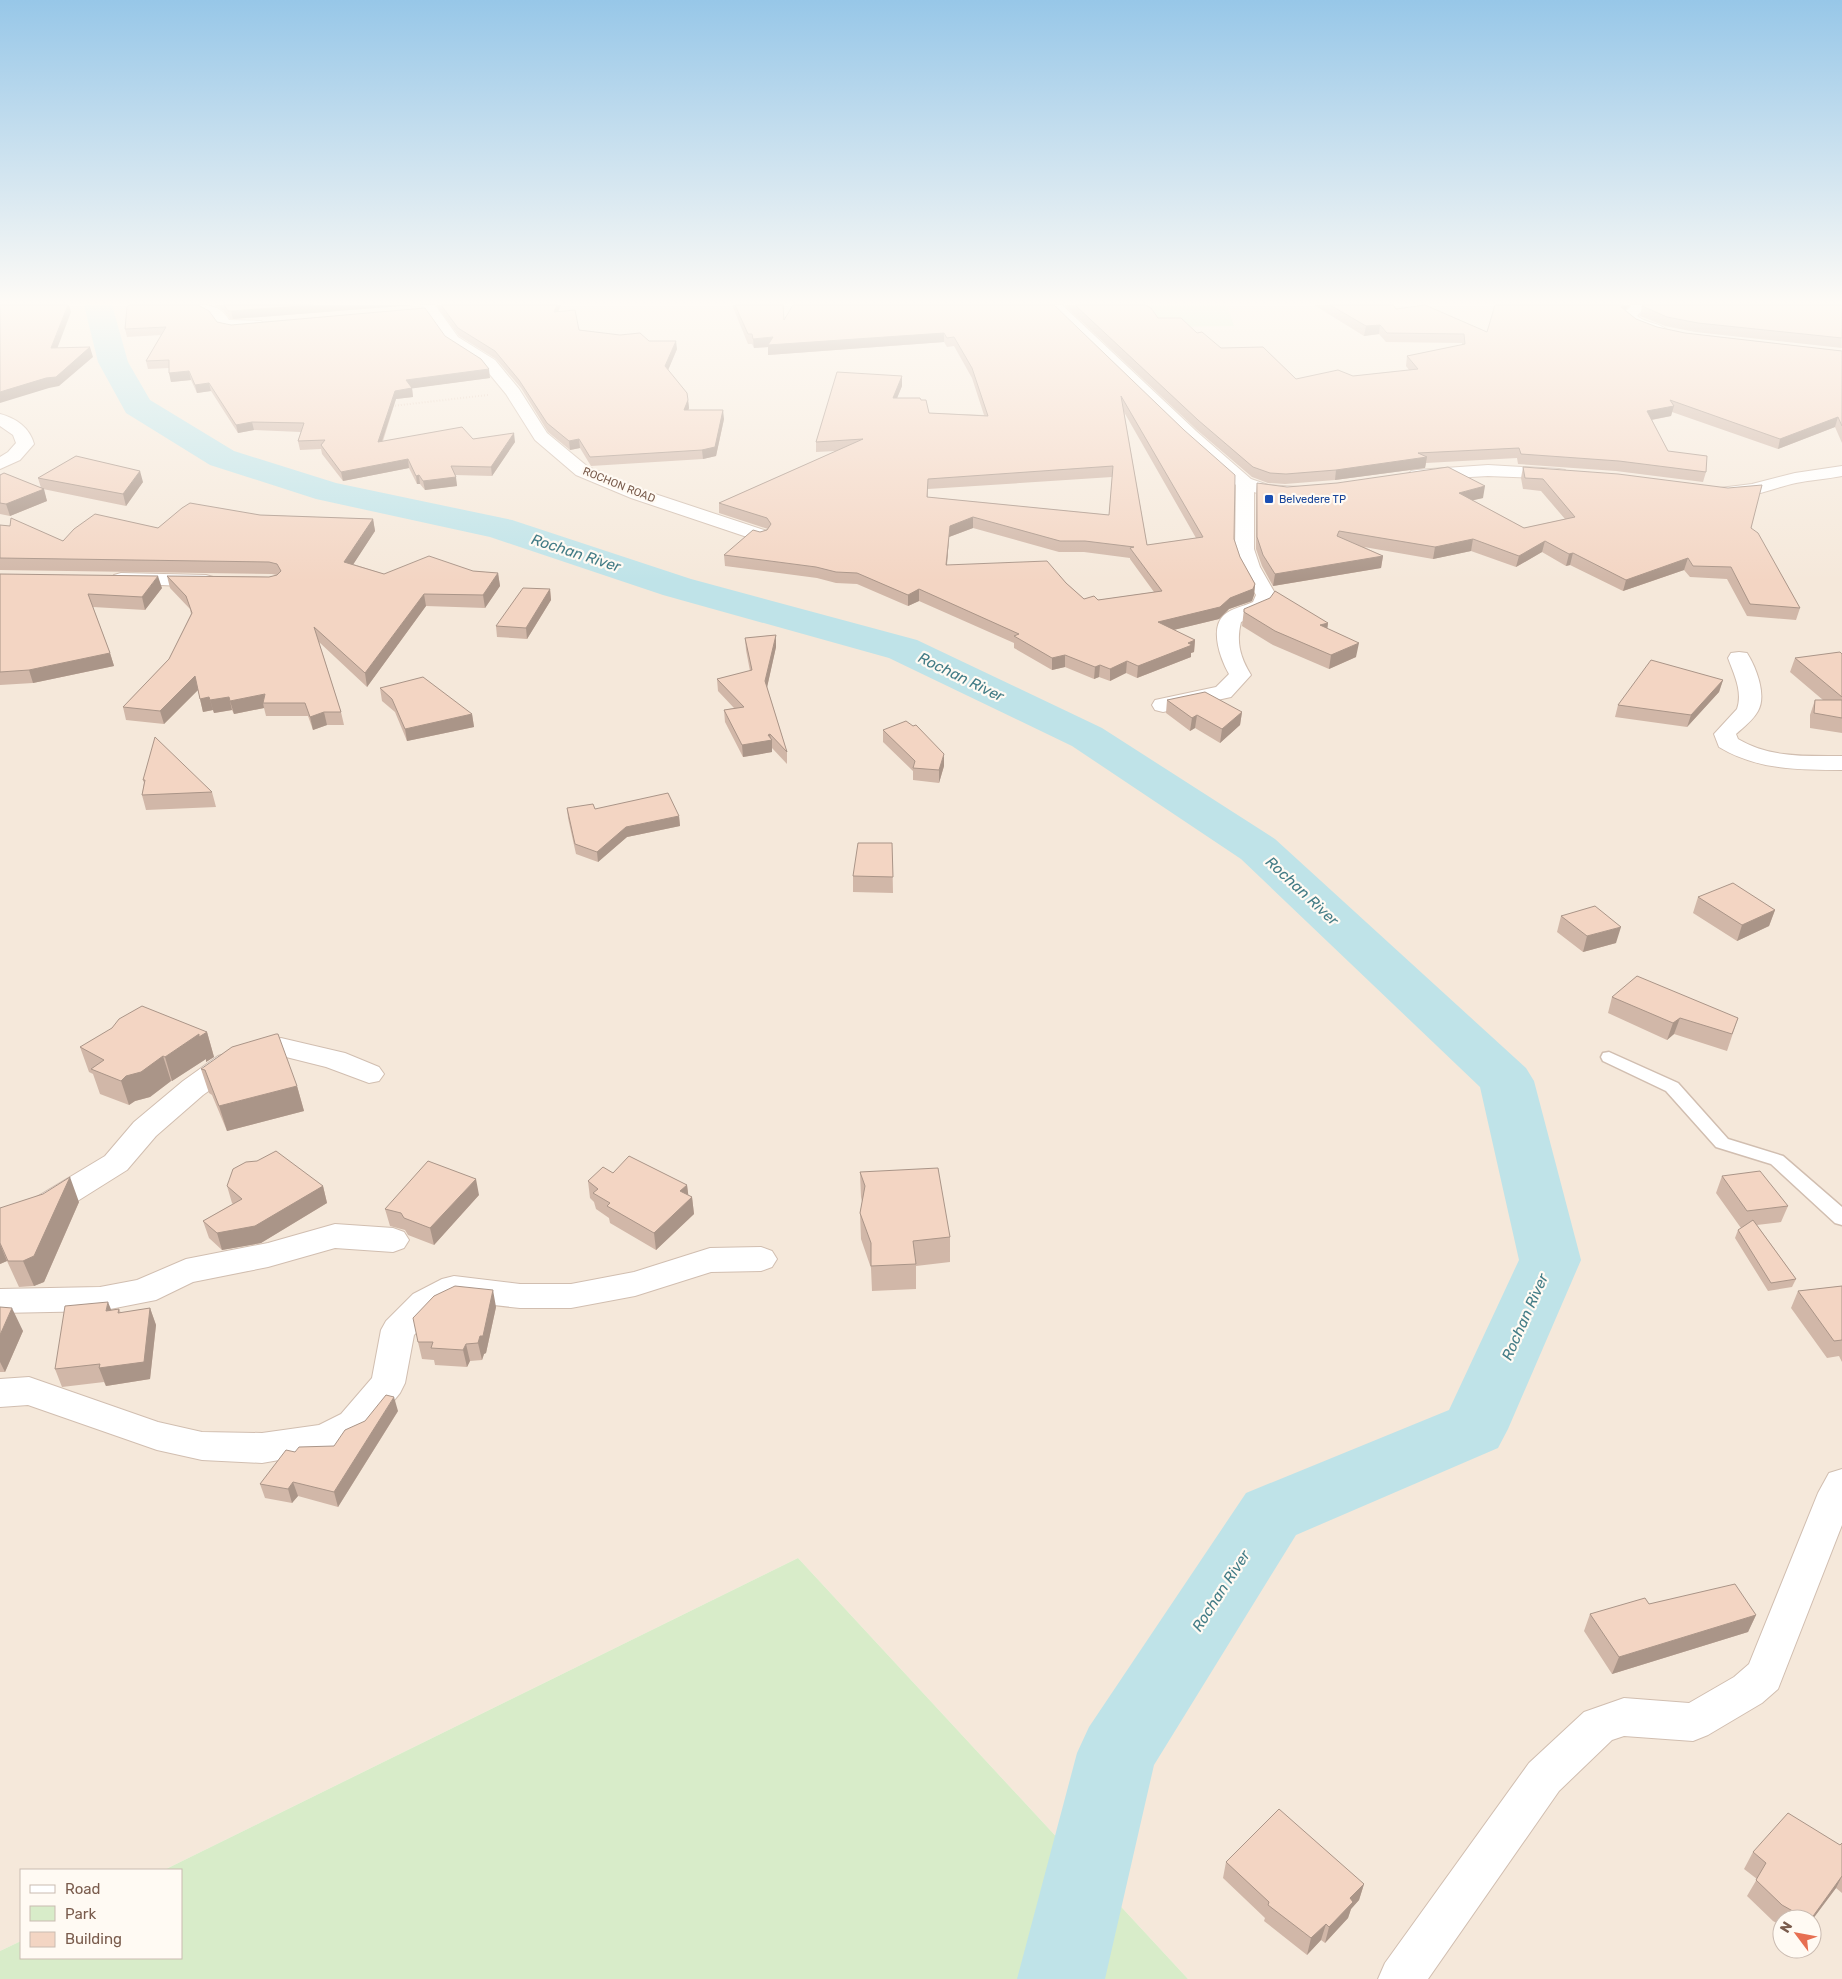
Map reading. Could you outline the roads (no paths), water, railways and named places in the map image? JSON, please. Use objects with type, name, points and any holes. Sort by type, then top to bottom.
[{"type":"street","name":"ROCHON ROAD","points":[[516,397],[541,436],[582,471],[637,494],[760,536]]},
{"type":"street","points":[[1151,397],[1245,483],[1266,490],[1310,489]]},
{"type":"street","points":[[0,419],[14,426],[24,436],[25,444],[14,456],[0,464]]},
{"type":"street","points":[[1402,478],[1450,471],[1478,470],[1576,475]]},
{"type":"street","points":[[1707,490],[1725,492],[1752,489],[1795,478],[1842,471]]},
{"type":"street","points":[[1163,704],[1223,692],[1240,675],[1229,657],[1226,636],[1232,618],[1261,606],[1266,595],[1246,556],[1243,531],[1246,504],[1245,483]]},
{"type":"street","points":[[102,579],[225,581]]},
{"type":"street","points":[[1739,658],[1752,697],[1746,712],[1732,724],[1725,734],[1727,742],[1736,748],[1758,756],[1792,763],[1842,763]]},
{"type":"street","points":[[0,1223],[41,1209],[116,1163],[145,1129],[192,1088],[228,1063],[281,1047],[336,1060],[369,1074]]},
{"type":"street","points":[[0,1301],[100,1299],[144,1291],[186,1271],[268,1254],[335,1236],[393,1240]]},
{"type":"street","points":[[0,1393],[29,1391],[157,1436],[202,1446],[262,1448],[325,1438],[354,1424],[388,1383],[398,1330],[425,1303],[454,1288],[520,1296],[572,1296],[635,1284],[710,1260],[761,1258]]},
{"type":"street","points":[[1401,1979],[1544,1777],[1599,1725],[1624,1717],[1693,1722],[1748,1690],[1764,1676],[1836,1493],[1842,1484]]},
{"type":"lane","points":[[1609,1056],[1672,1087],[1722,1143],[1777,1160],[1842,1218]]},
{"type":"waterway","name":"Rochan River","points":[[132,397],[137,406],[222,458],[328,492],[499,528],[677,587],[903,649],[1087,737],[1258,849],[1506,1081],[1550,1260],[1474,1429],[1271,1514],[1117,1753],[1061,1979]]},
{"type":"place","name":"Belvedere TP","points":[[1269,499]]}]
